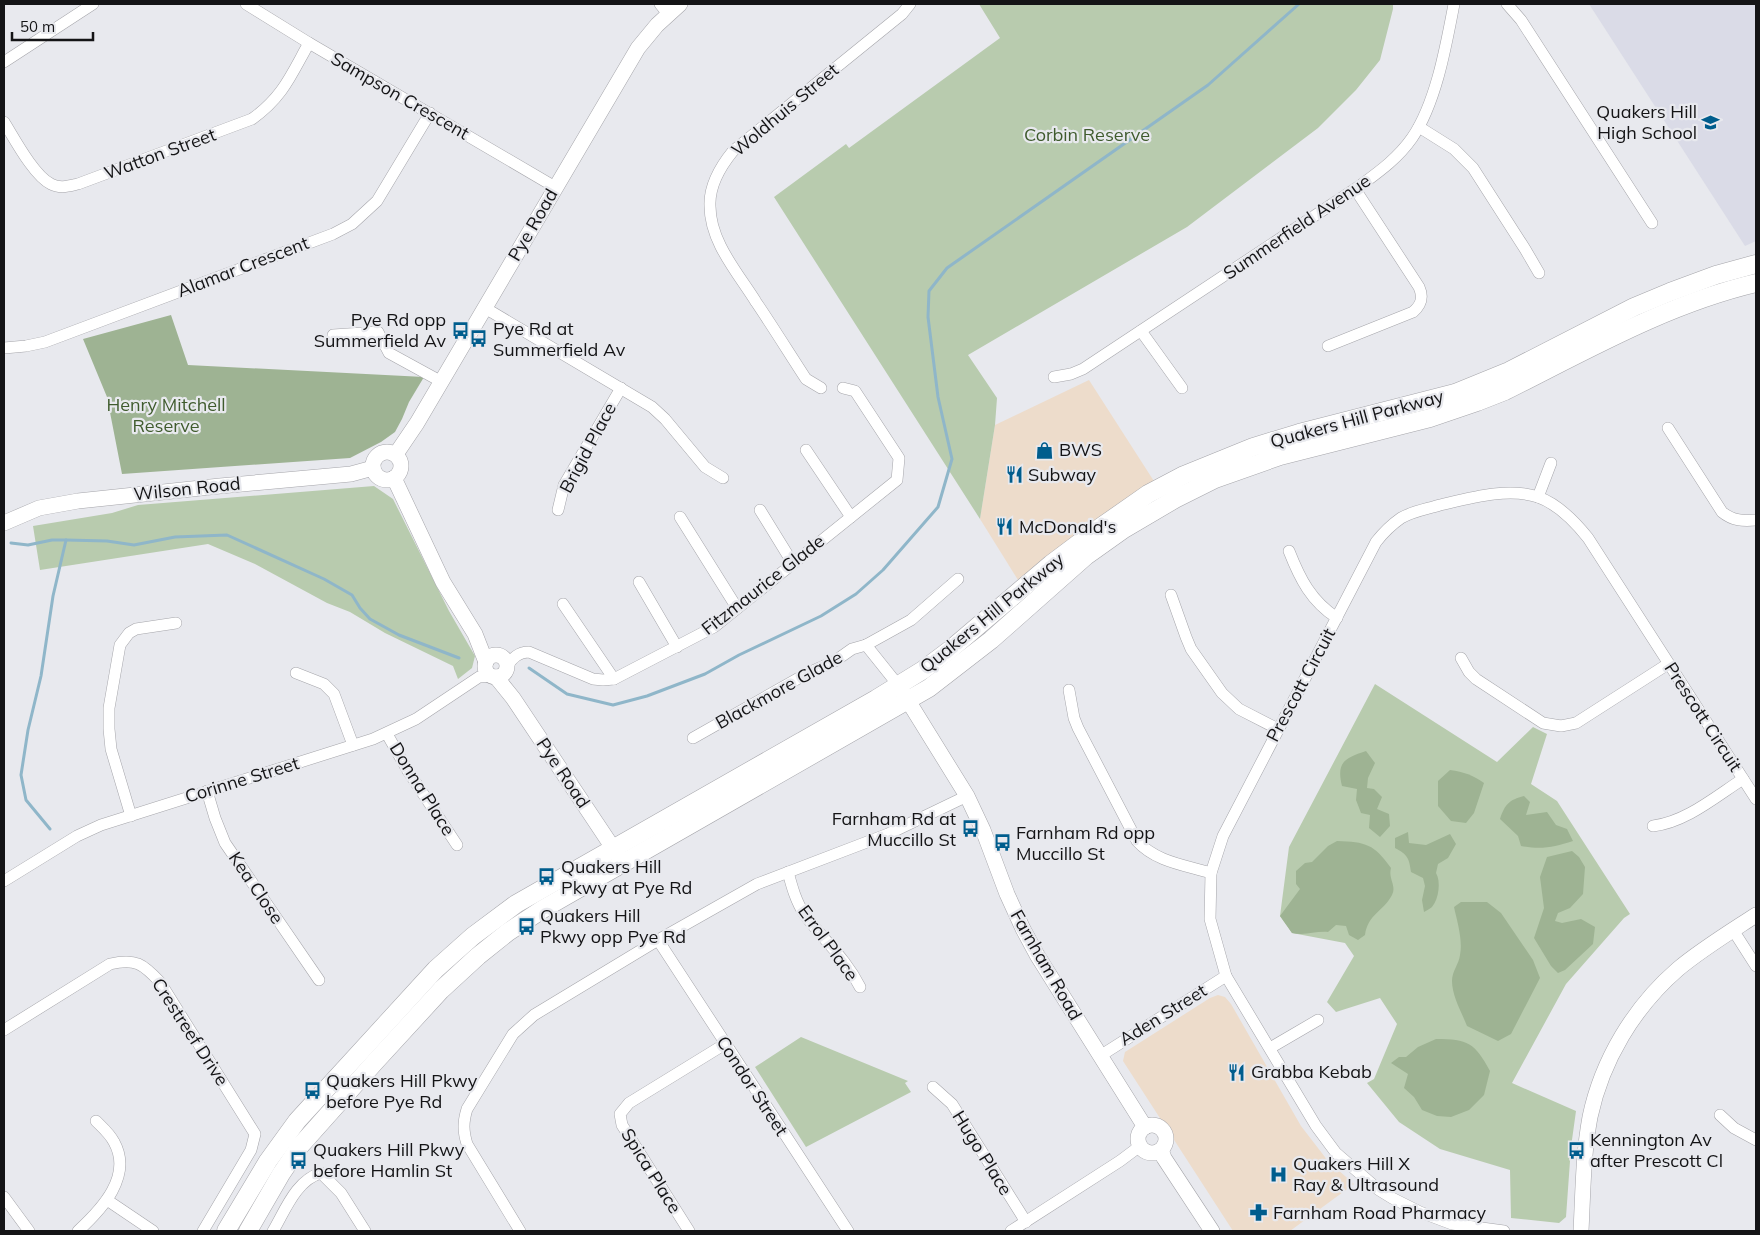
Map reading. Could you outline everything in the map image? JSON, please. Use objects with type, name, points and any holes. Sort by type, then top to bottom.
[{"type":"main road","name":"Quakers Hill Parkway","points":[[226,1231],[268,1161],[297,1121],[436,970],[473,936],[516,904],[898,685],[951,649],[1051,564],[1148,494],[1184,475],[1253,447],[1299,433],[1455,393],[1510,371],[1634,307],[1716,275],[1756,264]]},
{"type":"main road","name":"Quakers Hill Parkway","points":[[248,1231],[281,1174],[300,1146],[442,990],[478,956],[508,932],[543,909],[909,701],[991,640],[1086,556],[1124,529],[1175,499],[1215,479],[1280,456],[1430,418],[1477,402],[1505,391],[1680,306],[1722,291],[1756,283]]},
{"type":"street","points":[[4,62],[93,4]]},
{"type":"street","name":"Sampson Crescent","points":[[246,4],[308,43],[555,187]]},
{"type":"street","name":"Pye Road","points":[[396,454],[442,382],[638,48],[657,25],[664,9],[680,4]]},
{"type":"street","name":"Woldhuis Street","points":[[821,388],[806,379],[723,250],[711,221],[711,190],[723,164],[733,151],[913,4]]},
{"type":"street","name":"Summerfield Avenue","points":[[1054,377],[1072,374],[1083,369],[1355,189],[1378,173],[1396,157],[1412,139],[1432,96],[1454,4]]},
{"type":"street","points":[[1507,4],[1521,20],[1652,222]]},
{"type":"street","name":"Watton Street","points":[[4,122],[29,162],[41,176],[51,184],[58,186],[64,187],[78,184],[252,119],[279,96],[308,43]]},
{"type":"street","name":"Alamar Crescent","points":[[4,348],[44,342],[333,234],[352,224],[377,201],[430,113]]},
{"type":"street","points":[[1419,127],[1454,149],[1473,168],[1539,274]]},
{"type":"street","points":[[1328,346],[1412,312],[1421,302],[1422,297],[1419,288],[1355,189]]},
{"type":"street","points":[[485,308],[660,413],[705,467],[723,478]]},
{"type":"street","points":[[1141,331],[1182,388]]},
{"type":"street","points":[[333,335],[378,332],[389,353],[442,382]]},
{"type":"street","name":"Brigid Place","points":[[558,510],[564,485],[621,388]]},
{"type":"street","name":"Fitzmaurice Glade","points":[[496,666],[523,652],[530,652],[592,679],[614,679],[714,627],[792,562],[897,480],[899,458],[855,391],[844,388]]},
{"type":"street","points":[[1668,428],[1722,512],[1739,521],[1756,520]]},
{"type":"street","points":[[806,450],[850,517]]},
{"type":"street","points":[[387,452],[396,454],[401,462],[400,471],[394,478],[389,480],[381,478],[373,468],[378,455],[387,452]]},
{"type":"street","points":[[1538,497],[1551,463]]},
{"type":"street","name":"Wilson Road","points":[[4,523],[39,508],[78,501],[351,474],[373,468]]},
{"type":"street","name":"Pye Road","points":[[394,478],[444,582],[496,666],[513,698],[622,863]]},
{"type":"street","name":"Prescott Circuit","points":[[1504,1231],[1451,1228],[1379,1190],[1336,1153],[1316,1126],[1226,976],[1210,919],[1211,873],[1223,836],[1376,542],[1384,532],[1400,519],[1417,511],[1476,496],[1502,494],[1538,497],[1556,508],[1580,528],[1756,799]]},
{"type":"street","points":[[760,510],[792,562]]},
{"type":"street","points":[[680,517],[737,608]]},
{"type":"street","points":[[1290,551],[1300,577],[1315,600],[1326,611],[1337,618]]},
{"type":"street","name":"Blackmore Glade","points":[[693,738],[806,674],[835,661],[852,649],[870,642],[907,621],[958,580]]},
{"type":"street","points":[[639,582],[677,647]]},
{"type":"street","points":[[1171,595],[1191,649],[1222,693],[1240,709],[1278,730]]},
{"type":"street","points":[[563,604],[614,679]]},
{"type":"street","points":[[130,816],[110,749],[109,708],[120,645],[129,633],[136,629],[176,623]]},
{"type":"street","name":"Farnham Road","points":[[870,642],[909,701],[967,796],[983,830],[1007,894],[1023,929],[1046,971],[1145,1127]]},
{"type":"street","points":[[1461,658],[1469,672],[1476,679],[1540,721],[1549,725],[1561,726],[1576,723],[1668,664]]},
{"type":"street","name":"Corinne Street","points":[[4,881],[77,836],[101,825],[387,734],[416,718],[496,666]]},
{"type":"street","points":[[296,673],[324,684],[334,694],[353,745]]},
{"type":"street","points":[[1070,690],[1074,718],[1078,728],[1138,841],[1148,852],[1159,858],[1211,873]]},
{"type":"street","name":"Donna Place","points":[[387,734],[408,771],[457,845]]},
{"type":"street","points":[[1653,826],[1674,822],[1743,779]]},
{"type":"street","name":"Kea Close","points":[[207,790],[225,843],[319,980]]},
{"type":"street","points":[[520,1231],[467,1144],[463,1132],[467,1109],[513,1034],[534,1015],[658,940],[757,884],[888,834],[967,796]]},
{"type":"street","name":"Errol Place","points":[[788,872],[795,895],[805,915],[848,965],[860,987]]},
{"type":"street","points":[[1581,1231],[1585,1153],[1590,1117],[1599,1085],[1614,1051],[1629,1024],[1663,983],[1700,952],[1756,915]]},
{"type":"street","points":[[1733,930],[1756,966]]},
{"type":"street","name":"Condor Street","points":[[658,940],[848,1231]]},
{"type":"street","name":"Crestreef Drive","points":[[4,1030],[110,964],[125,961],[138,963],[160,982],[255,1134],[251,1150],[204,1231]]},
{"type":"street","name":"Aden Street","points":[[1100,1056],[1226,976]]},
{"type":"street","points":[[1270,1048],[1318,1020]]},
{"type":"street","name":"Spica Place","points":[[689,1231],[622,1125],[620,1114],[629,1103],[725,1044]]},
{"type":"street","name":"Hugo Place","points":[[933,1088],[952,1104],[1026,1222]]},
{"type":"street","points":[[1720,1115],[1734,1128],[1756,1140]]},
{"type":"street","points":[[78,1231],[107,1200],[117,1183],[121,1163],[114,1141],[96,1121]]},
{"type":"street","points":[[1154,1125],[1165,1133],[1166,1144],[1161,1150],[1150,1153],[1140,1146],[1138,1138],[1145,1127],[1154,1125]]},
{"type":"street","points":[[1011,1231],[1137,1150],[1140,1146]]},
{"type":"street","points":[[1161,1150],[1164,1158],[1212,1231]]},
{"type":"street","points":[[272,1231],[294,1195],[306,1181],[321,1173],[340,1193],[365,1231]]},
{"type":"street","points":[[4,1197],[29,1231]]},
{"type":"street","points":[[107,1200],[154,1231]]},
{"type":"shaded area","name":"Quakers Hill High School","points":[[1589,4],[1756,4],[1756,241],[1745,246]]},
{"type":"shaded area","points":[[1089,380],[1159,489],[1023,588],[980,519],[995,425]]},
{"type":"shaded area","points":[[1218,995],[1225,997],[1231,1004],[1301,1126],[1328,1161],[1354,1184],[1290,1231],[1233,1231],[1123,1061],[1125,1052],[1210,998]]},
{"type":"green space","name":"Corbin Reserve","points":[[979,4],[1393,4],[1380,60],[1356,90],[1318,128],[1187,227],[968,355],[997,398],[995,425],[980,519],[774,197],[846,144],[849,148],[1000,38]]},
{"type":"green space","name":"Henry Mitchell Reserve","points":[[171,315],[188,365],[424,377],[409,402],[395,432],[381,442],[350,458],[122,474],[107,397],[83,339]]},
{"type":"green space","points":[[374,486],[393,499],[449,611],[475,656],[472,668],[458,679],[453,666],[385,633],[350,612],[327,603],[255,564],[208,544],[40,570],[33,526],[112,513],[138,505]]},
{"type":"green space","points":[[1375,684],[1497,762],[1533,727],[1547,734],[1531,784],[1557,801],[1630,914],[1624,918],[1566,984],[1512,1083],[1576,1111],[1571,1147],[1566,1217],[1559,1223],[1511,1218],[1510,1170],[1440,1149],[1399,1122],[1367,1083],[1374,1079],[1397,1024],[1380,998],[1336,1012],[1327,1002],[1354,956],[1345,943],[1292,933],[1280,916],[1289,847]]},
{"type":"green space","points":[[1366,751],[1375,763],[1368,778],[1367,788],[1374,789],[1382,797],[1377,809],[1389,814],[1390,826],[1380,837],[1369,828],[1370,815],[1361,813],[1356,800],[1357,789],[1342,786],[1340,778],[1341,766],[1344,762]]},
{"type":"green space","points":[[1450,770],[1468,774],[1484,783],[1474,813],[1466,823],[1451,821],[1438,806],[1438,781]]},
{"type":"green space","points":[[1524,796],[1530,802],[1526,815],[1547,812],[1556,825],[1567,829],[1573,841],[1548,847],[1521,846],[1518,836],[1500,819],[1508,803]]},
{"type":"green space","points":[[1408,832],[1409,843],[1426,845],[1450,834],[1456,844],[1448,858],[1438,864],[1436,873],[1439,885],[1438,895],[1432,907],[1424,912],[1422,900],[1425,886],[1423,878],[1411,872],[1407,857],[1395,848],[1395,838]]},
{"type":"green space","points":[[1337,841],[1355,842],[1374,849],[1391,868],[1390,872],[1394,889],[1392,895],[1369,922],[1365,935],[1358,940],[1349,935],[1346,926],[1336,925],[1328,932],[1292,933],[1280,916],[1300,889],[1296,884],[1296,871],[1305,863],[1312,862],[1328,846]]},
{"type":"green space","points":[[1572,851],[1579,857],[1585,867],[1583,894],[1570,908],[1558,913],[1555,921],[1562,923],[1581,919],[1595,927],[1593,944],[1565,970],[1558,973],[1551,966],[1534,938],[1544,908],[1540,877],[1547,857]]},
{"type":"green space","points":[[1461,902],[1487,902],[1501,913],[1533,960],[1540,978],[1511,1034],[1498,1041],[1467,1026],[1452,987],[1452,977],[1461,949],[1454,907]]},
{"type":"green space","points":[[801,1037],[908,1081],[905,1083],[911,1092],[806,1147],[755,1067]]},
{"type":"green space","points":[[1436,1039],[1456,1040],[1469,1044],[1480,1054],[1490,1071],[1484,1095],[1469,1110],[1451,1117],[1437,1116],[1422,1110],[1414,1097],[1404,1088],[1408,1074],[1391,1063],[1399,1057],[1406,1057],[1418,1047]]},
{"type":"waterway","points":[[529,668],[567,694],[613,705],[647,696],[705,674],[739,655],[821,616],[856,594],[883,570],[938,507],[952,459],[938,397],[928,317],[929,291],[947,268],[1208,85],[1299,4]]},
{"type":"waterway","points":[[11,543],[28,545],[52,540],[66,540],[107,541],[134,545],[175,537],[227,535],[324,579],[352,595],[370,619],[399,635],[459,658]]},
{"type":"waterway","points":[[50,829],[26,800],[21,775],[28,730],[41,676],[53,596],[66,540]]},
{"type":"place","name":"Quakers Hill High School","points":[[1711,122]]},
{"type":"place","name":"Pye Rd opp Summerfield Av","points":[[460,330]]},
{"type":"place","name":"Pye Rd at Summerfield Av","points":[[479,339]]},
{"type":"place","name":"BWS","points":[[1045,450]]},
{"type":"place","name":"Subway","points":[[1014,475]]},
{"type":"place","name":"McDonald's","points":[[1005,527]]},
{"type":"place","name":"Farnham Rd at Muccillo St","points":[[970,829]]},
{"type":"place","name":"Farnham Rd opp Muccillo St","points":[[1002,843]]},
{"type":"place","name":"Quakers Hill Pkwy at Pye Rd","points":[[547,877]]},
{"type":"place","name":"Quakers Hill Pkwy opp Pye Rd","points":[[526,926]]},
{"type":"place","name":"Grabba Kebab","points":[[1237,1072]]},
{"type":"place","name":"Quakers Hill Pkwy before Pye Rd","points":[[312,1091]]},
{"type":"place","name":"Kennington Av after Prescott Cl","points":[[1576,1150]]},
{"type":"place","name":"Quakers Hill Pkwy before Hamlin St","points":[[299,1160]]},
{"type":"place","name":"Quakers Hill X Ray & Ultrasound","points":[[1279,1174]]},
{"type":"place","name":"Farnham Road Pharmacy","points":[[1259,1213]]}]
